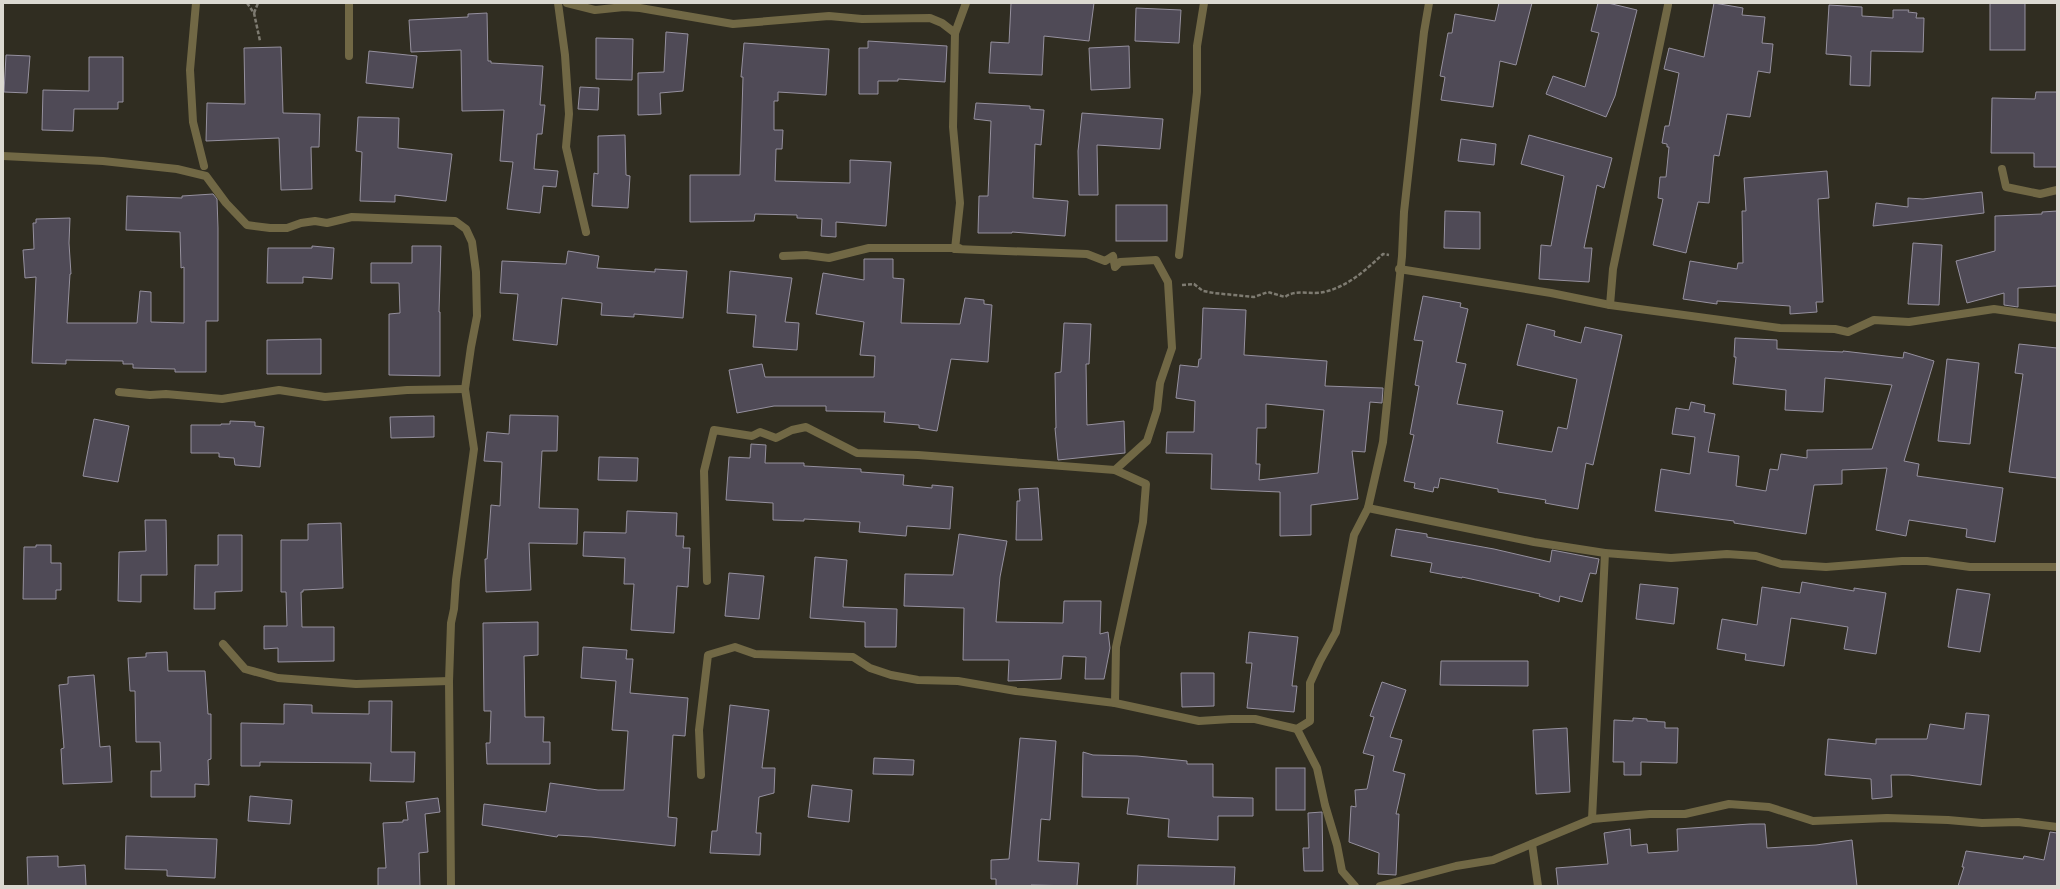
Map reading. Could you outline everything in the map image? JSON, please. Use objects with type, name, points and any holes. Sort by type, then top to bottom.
[{"type":"street","points":[[196,3],[190,70],[193,122],[204,166]]},
{"type":"street","points":[[349,3],[349,56]]},
{"type":"street","points":[[558,3],[565,55],[569,114],[566,147],[586,232]]},
{"type":"street","points":[[567,3],[595,10],[632,7],[709,18],[733,24],[829,16],[862,19],[930,18],[942,23],[955,33]]},
{"type":"street","points":[[955,249],[960,203],[953,127],[955,33],[966,3]]},
{"type":"street","points":[[1179,255],[1197,92],[1197,46],[1204,3]]},
{"type":"street","points":[[701,775],[698,730],[708,655],[735,647],[754,654],[853,658],[870,668],[891,675],[918,680],[958,681],[1115,703],[1199,722],[1231,719],[1255,719],[1297,729],[1310,721],[1310,683],[1320,660],[1336,632],[1354,535],[1368,508],[1383,442],[1399,269],[1402,256],[1404,212],[1414,117],[1429,3]]},
{"type":"street","points":[[1610,305],[1613,269],[1668,5]]},
{"type":"street","points":[[3,156],[103,161],[177,169],[206,176],[226,203],[247,225],[270,228],[286,228],[301,222],[315,221],[326,223],[352,217],[455,221],[466,229],[472,242],[476,272],[477,316],[470,353],[466,389],[474,449],[451,623],[449,681],[452,886]]},
{"type":"street","points":[[2002,169],[2006,187],[2040,194],[2057,190]]},
{"type":"street","points":[[783,256],[806,255],[829,258],[869,248],[962,248],[955,249]]},
{"type":"street","points":[[955,249],[1087,254],[1105,261],[1113,256],[1115,267],[1120,262],[1156,260],[1168,282],[1172,348],[1160,383],[1157,410],[1147,441],[1115,470]]},
{"type":"street","points":[[1399,269],[1551,293],[1610,305],[1780,328],[1835,329],[1848,332],[1874,320],[1909,322],[1994,309],[2057,318]]},
{"type":"street","points":[[119,392],[222,399],[279,390],[325,397],[407,390],[466,389]]},
{"type":"street","points":[[707,580],[704,471],[714,430],[752,436],[760,432],[776,438],[792,430],[806,426],[857,453],[918,455],[1115,470],[1146,484],[1143,522],[1116,647],[1115,703]]},
{"type":"street","points":[[1368,508],[1534,542],[1605,553],[1671,558],[1727,554],[1756,556],[1781,564],[1826,566],[1927,561],[1970,567],[2057,567]]},
{"type":"street","points":[[1592,819],[1605,553]]},
{"type":"street","points":[[223,644],[245,669],[278,678],[356,684],[449,681]]},
{"type":"street","points":[[1297,729],[1317,768],[1325,805],[1337,845],[1342,871],[1355,886]]},
{"type":"street","points":[[1380,886],[1456,866],[1493,860],[1592,819],[1650,814],[1685,814],[1729,804],[1769,807],[1813,821],[1895,818],[1982,823],[2018,822],[2057,827]]},
{"type":"street","points":[[1532,844],[1538,886]]},
{"type":"path","points":[[247,3],[254,13],[260,41]]},
{"type":"path","points":[[254,13],[258,3]]},
{"type":"path","points":[[1179,285],[1194,284],[1203,291],[1254,297],[1268,292],[1285,297],[1290,293],[1324,292],[1343,285],[1383,254],[1402,256]]},
{"type":"building","points":[[1011,3],[1094,3],[1089,41],[1044,36],[1042,75],[989,73],[991,42],[1009,43]]},
{"type":"building","points":[[1499,3],[1532,3],[1516,65],[1500,61],[1493,107],[1441,100],[1445,77],[1440,76],[1448,33],[1452,33],[1455,14],[1495,21]]},
{"type":"building","points":[[1598,3],[1608,3],[1637,10],[1615,96],[1606,117],[1546,94],[1553,76],[1585,87],[1599,33],[1591,31]]},
{"type":"building","points":[[1714,3],[1743,8],[1742,15],[1765,17],[1762,43],[1773,44],[1770,73],[1758,71],[1750,117],[1727,114],[1719,156],[1714,155],[1709,203],[1698,202],[1686,253],[1653,245],[1663,199],[1658,198],[1660,177],[1666,177],[1669,147],[1667,147],[1667,144],[1662,143],[1665,126],[1669,126],[1679,73],[1664,69],[1669,48],[1704,57]]},
{"type":"building","points":[[1990,3],[2025,3],[2025,50],[1990,50]]},
{"type":"building","points":[[1829,5],[1862,7],[1862,16],[1893,18],[1893,10],[1909,10],[1908,12],[1917,13],[1916,18],[1924,18],[1923,52],[1871,51],[1870,86],[1850,85],[1851,56],[1826,54]]},
{"type":"building","points":[[1136,8],[1181,10],[1179,43],[1135,41]]},
{"type":"building","points":[[487,13],[488,61],[491,61],[491,63],[543,66],[540,105],[545,105],[542,134],[537,134],[534,169],[558,171],[556,187],[543,186],[540,213],[507,209],[513,162],[500,161],[504,110],[462,111],[461,50],[411,52],[409,20],[468,17],[468,14]]},
{"type":"building","points":[[666,32],[688,34],[683,91],[660,93],[661,114],[638,115],[638,73],[664,72]]},
{"type":"building","points":[[596,38],[633,39],[632,80],[596,79]]},
{"type":"building","points":[[868,41],[947,46],[945,82],[898,79],[898,81],[878,81],[878,94],[859,94],[859,48],[868,48]]},
{"type":"building","points":[[744,43],[829,49],[826,95],[778,92],[778,101],[774,101],[774,130],[783,130],[782,149],[776,149],[775,181],[850,183],[850,160],[891,162],[886,226],[836,222],[836,237],[821,236],[822,219],[797,218],[797,215],[755,214],[754,221],[690,222],[690,175],[740,175],[743,77],[741,77]]},
{"type":"building","points":[[1129,46],[1130,88],[1091,90],[1089,48]]},
{"type":"building","points":[[281,47],[283,113],[320,114],[319,147],[311,147],[312,189],[281,190],[279,138],[206,141],[207,103],[245,104],[244,48]]},
{"type":"building","points":[[369,51],[417,56],[413,88],[366,83]]},
{"type":"building","points":[[6,55],[30,56],[27,93],[4,92]]},
{"type":"building","points":[[89,57],[123,57],[123,102],[118,102],[118,109],[74,109],[73,131],[42,130],[43,90],[89,91]]},
{"type":"building","points":[[580,87],[599,88],[598,110],[578,109]]},
{"type":"building","points":[[2036,92],[2057,92],[2057,167],[2034,167],[2034,153],[1991,153],[1992,98],[2035,99]]},
{"type":"building","points":[[976,103],[1030,106],[1030,109],[1044,110],[1041,145],[1035,144],[1033,198],[1068,201],[1065,236],[1012,232],[978,233],[979,196],[988,196],[991,121],[974,119]]},
{"type":"building","points":[[1082,113],[1163,119],[1160,149],[1097,145],[1098,195],[1079,195],[1078,151]]},
{"type":"building","points":[[358,117],[399,118],[398,148],[452,154],[446,201],[395,195],[395,202],[360,201],[362,152],[356,151]]},
{"type":"building","points":[[625,135],[626,175],[630,176],[628,208],[592,206],[594,173],[598,174],[598,136]]},
{"type":"building","points":[[1529,135],[1612,158],[1604,188],[1597,185],[1584,248],[1592,248],[1589,282],[1539,279],[1541,245],[1551,246],[1564,176],[1521,164]]},
{"type":"building","points":[[1461,139],[1496,144],[1494,165],[1458,161]]},
{"type":"building","points":[[1827,171],[1829,198],[1818,199],[1823,302],[1816,302],[1817,312],[1790,314],[1790,306],[1717,301],[1717,304],[1683,299],[1690,261],[1737,269],[1738,263],[1743,263],[1742,211],[1746,211],[1744,178]]},
{"type":"building","points":[[1982,192],[1984,213],[1873,226],[1876,203],[1908,207],[1908,198],[1923,199]]},
{"type":"building","points":[[213,194],[217,199],[218,321],[206,321],[206,372],[175,372],[175,369],[133,368],[133,364],[123,364],[123,361],[66,360],[66,364],[32,363],[36,277],[25,278],[23,250],[34,249],[33,223],[36,223],[36,219],[70,218],[69,243],[71,274],[67,323],[137,323],[140,291],[151,292],[151,322],[184,323],[184,267],[181,268],[180,232],[126,230],[127,196],[182,198],[182,196]]},
{"type":"building","points":[[1116,205],[1167,205],[1167,241],[1116,241]]},
{"type":"building","points":[[1445,211],[1480,212],[1480,249],[1444,248]]},
{"type":"building","points":[[2057,211],[2057,286],[2018,288],[2018,307],[2004,305],[2004,293],[1967,303],[1956,261],[1995,251],[1995,216],[2042,214],[2042,212]]},
{"type":"building","points":[[1913,243],[1942,245],[1939,305],[1908,304]]},
{"type":"building","points":[[312,246],[334,248],[332,279],[303,277],[303,283],[267,283],[268,248],[312,248]]},
{"type":"building","points":[[412,246],[441,246],[439,312],[440,376],[389,375],[389,314],[400,313],[399,283],[371,283],[371,263],[412,263]]},
{"type":"building","points":[[568,251],[599,256],[597,268],[655,272],[655,269],[687,271],[683,318],[634,314],[634,317],[601,315],[602,303],[562,298],[557,345],[513,340],[518,294],[500,293],[502,261],[566,264]]},
{"type":"building","points":[[864,259],[893,259],[893,278],[904,279],[901,323],[960,324],[965,298],[984,300],[984,304],[992,305],[988,362],[951,359],[937,431],[919,428],[919,425],[884,422],[885,412],[826,411],[826,406],[774,406],[737,413],[729,370],[762,364],[765,377],[874,377],[875,356],[860,355],[864,322],[816,314],[823,273],[864,280]]},
{"type":"building","points":[[730,271],[792,278],[785,322],[799,323],[797,350],[753,347],[756,315],[727,313]]},
{"type":"building","points":[[1423,296],[1461,303],[1460,307],[1468,309],[1456,362],[1466,364],[1457,404],[1503,411],[1497,443],[1552,452],[1558,427],[1567,429],[1577,379],[1517,365],[1527,324],[1555,331],[1554,336],[1581,343],[1585,327],[1622,335],[1593,465],[1586,463],[1578,509],[1545,503],[1546,500],[1498,492],[1498,489],[1440,478],[1438,488],[1434,487],[1433,492],[1414,488],[1415,483],[1404,481],[1414,435],[1410,434],[1419,386],[1415,385],[1423,341],[1414,340]]},
{"type":"building","points":[[1203,308],[1246,310],[1244,355],[1327,361],[1325,386],[1383,388],[1382,403],[1370,402],[1365,452],[1352,451],[1358,499],[1311,505],[1311,535],[1280,536],[1280,492],[1211,489],[1212,454],[1166,453],[1167,432],[1194,432],[1195,401],[1176,398],[1180,365],[1198,367],[1199,359],[1201,359]],"holes":[[[1266,404],[1324,410],[1318,473],[1259,480],[1260,464],[1256,464],[1257,428],[1266,428]]]},
{"type":"building","points":[[1064,323],[1091,324],[1089,364],[1086,364],[1087,425],[1124,421],[1125,453],[1058,460],[1055,428],[1055,373],[1061,372]]},
{"type":"building","points":[[1735,338],[1777,340],[1777,349],[1843,351],[1903,358],[1904,352],[1934,361],[1904,461],[1919,464],[1917,476],[2003,488],[1995,542],[1966,537],[1967,529],[1909,520],[1906,536],[1876,530],[1887,468],[1842,470],[1842,484],[1814,485],[1806,534],[1734,523],[1734,521],[1655,511],[1661,469],[1690,474],[1695,437],[1672,434],[1676,408],[1689,410],[1691,402],[1705,405],[1704,412],[1715,414],[1708,452],[1739,456],[1736,486],[1766,491],[1770,469],[1778,470],[1781,454],[1807,458],[1807,450],[1872,449],[1892,385],[1825,378],[1823,412],[1785,410],[1786,390],[1733,384],[1736,357],[1734,357]]},
{"type":"building","points":[[321,339],[321,374],[267,374],[267,340]]},
{"type":"building","points":[[2019,344],[2057,348],[2057,478],[2009,472],[2023,374],[2015,373]]},
{"type":"building","points":[[1947,359],[1979,363],[1970,444],[1938,441]]},
{"type":"building","points":[[510,415],[558,416],[557,451],[542,451],[539,508],[578,509],[577,544],[529,543],[531,590],[486,592],[485,559],[487,559],[491,505],[500,506],[502,462],[484,461],[487,432],[509,434]]},
{"type":"building","points":[[434,416],[434,437],[391,438],[390,417]]},
{"type":"building","points":[[94,419],[129,426],[118,482],[83,476]]},
{"type":"building","points":[[230,421],[255,422],[255,426],[264,427],[260,467],[235,465],[234,458],[219,457],[219,453],[191,453],[191,425],[221,425],[230,424]]},
{"type":"building","points":[[751,444],[766,445],[765,463],[804,463],[804,466],[861,469],[861,472],[904,475],[903,485],[932,488],[932,485],[953,487],[950,529],[907,526],[906,536],[859,532],[860,522],[804,519],[804,521],[773,520],[773,503],[726,500],[729,457],[750,458]]},
{"type":"building","points":[[599,457],[638,458],[637,481],[598,480]]},
{"type":"building","points":[[1038,488],[1042,540],[1016,540],[1017,501],[1020,501],[1019,489]]},
{"type":"building","points":[[627,511],[677,513],[676,536],[684,536],[683,548],[690,548],[688,587],[677,586],[674,633],[631,630],[634,584],[624,584],[625,558],[583,556],[584,532],[626,533]]},
{"type":"building","points":[[145,520],[166,520],[167,575],[141,575],[141,602],[118,601],[119,552],[146,551]]},
{"type":"building","points":[[341,523],[343,588],[303,590],[303,592],[301,592],[302,627],[334,627],[334,661],[278,662],[278,648],[264,649],[264,626],[287,626],[286,592],[281,592],[281,540],[308,540],[308,524]]},
{"type":"building","points":[[1396,529],[1427,534],[1427,537],[1494,549],[1550,562],[1552,550],[1599,559],[1596,574],[1590,573],[1582,602],[1560,596],[1559,602],[1539,596],[1540,594],[1462,577],[1430,572],[1432,563],[1391,556]]},
{"type":"building","points":[[959,534],[1007,541],[1000,577],[996,622],[1063,623],[1064,601],[1101,601],[1100,634],[1108,632],[1110,648],[1104,679],[1085,679],[1086,657],[1063,656],[1061,679],[1008,681],[1009,660],[963,660],[964,608],[904,606],[905,574],[953,575]]},
{"type":"building","points":[[218,535],[242,535],[242,591],[215,592],[215,609],[194,609],[195,565],[218,565]]},
{"type":"building","points":[[36,545],[51,545],[51,563],[61,563],[61,590],[56,590],[56,599],[23,599],[24,547],[36,547]]},
{"type":"building","points":[[815,557],[847,560],[843,607],[897,609],[896,647],[865,647],[865,622],[810,618]]},
{"type":"building","points":[[729,573],[764,576],[759,619],[725,616]]},
{"type":"building","points":[[1802,582],[1854,591],[1854,588],[1886,593],[1876,654],[1844,649],[1848,627],[1791,618],[1784,666],[1745,660],[1746,654],[1717,649],[1722,619],[1757,625],[1762,587],[1800,593]]},
{"type":"building","points":[[1640,584],[1678,588],[1674,624],[1636,619]]},
{"type":"building","points":[[1957,589],[1990,594],[1980,652],[1948,647]]},
{"type":"building","points":[[538,622],[538,655],[524,656],[525,717],[544,717],[543,742],[550,742],[550,764],[487,764],[486,743],[490,743],[491,711],[484,711],[483,623]]},
{"type":"building","points":[[1249,632],[1298,637],[1292,686],[1297,686],[1294,712],[1247,708],[1252,663],[1246,663]]},
{"type":"building","points":[[583,647],[627,650],[626,659],[633,659],[630,693],[688,698],[685,736],[673,735],[668,817],[677,818],[675,846],[591,837],[558,835],[557,837],[482,825],[484,804],[546,812],[550,783],[598,790],[624,790],[628,731],[612,730],[616,681],[581,678]]},
{"type":"building","points":[[167,652],[168,671],[205,671],[208,714],[211,714],[211,759],[208,760],[209,785],[195,784],[195,797],[151,797],[151,771],[161,771],[160,742],[136,742],[135,691],[130,691],[128,658],[146,657],[146,653]]},
{"type":"building","points":[[1441,661],[1528,661],[1528,686],[1440,685]]},
{"type":"building","points":[[1181,673],[1214,673],[1214,706],[1182,707]]},
{"type":"building","points":[[94,675],[100,747],[110,746],[112,782],[63,784],[61,749],[64,748],[59,685],[68,684],[68,677]]},
{"type":"building","points":[[1382,682],[1406,690],[1390,737],[1402,740],[1393,771],[1405,774],[1396,814],[1399,814],[1396,875],[1378,874],[1379,853],[1349,842],[1351,806],[1356,807],[1355,790],[1367,789],[1374,756],[1363,753],[1374,717],[1370,716]]},
{"type":"building","points":[[369,701],[392,701],[391,752],[415,752],[414,782],[370,781],[371,763],[260,762],[260,766],[241,766],[241,723],[284,724],[284,704],[312,705],[312,713],[369,714]]},
{"type":"building","points":[[730,705],[769,710],[762,768],[775,768],[774,793],[759,797],[756,833],[761,833],[760,855],[710,853],[712,831],[717,831]]},
{"type":"building","points":[[1966,713],[1989,715],[1981,785],[1909,775],[1891,775],[1892,797],[1872,799],[1871,779],[1825,775],[1828,739],[1876,744],[1876,739],[1927,739],[1930,724],[1964,729]]},
{"type":"building","points":[[1633,718],[1647,719],[1647,721],[1665,722],[1665,728],[1678,728],[1677,763],[1641,762],[1641,775],[1624,775],[1624,762],[1613,762],[1614,720],[1633,721]]},
{"type":"building","points":[[1567,728],[1570,792],[1536,794],[1533,730]]},
{"type":"building","points":[[1020,738],[1056,741],[1050,820],[1041,819],[1038,861],[1079,863],[1077,886],[996,886],[996,879],[991,879],[991,860],[1009,859]]},
{"type":"building","points":[[1083,752],[1093,755],[1137,756],[1187,761],[1187,764],[1213,764],[1213,797],[1253,798],[1253,816],[1218,816],[1218,840],[1168,837],[1169,819],[1127,814],[1129,798],[1082,797]]},
{"type":"building","points":[[874,758],[914,760],[913,775],[873,774]]},
{"type":"building","points":[[1276,768],[1305,768],[1305,810],[1276,810]]},
{"type":"building","points":[[812,785],[852,790],[849,822],[808,817]]},
{"type":"building","points":[[250,796],[292,800],[290,824],[248,821]]},
{"type":"building","points":[[438,798],[440,812],[425,814],[428,852],[419,853],[420,886],[378,886],[378,868],[386,868],[383,823],[403,822],[403,820],[408,820],[406,802]]},
{"type":"building","points":[[1322,812],[1323,871],[1304,871],[1303,848],[1309,848],[1308,813]]},
{"type":"building","points":[[1765,824],[1767,848],[1816,845],[1852,840],[1857,886],[1558,886],[1556,868],[1608,864],[1604,833],[1630,829],[1631,846],[1647,844],[1648,853],[1678,851],[1677,829]]},
{"type":"building","points":[[2050,832],[2057,833],[2057,886],[1958,886],[1964,867],[1962,867],[1966,851],[2023,859],[2024,856],[2044,860]]},
{"type":"building","points":[[126,836],[217,839],[215,878],[167,876],[167,870],[125,869]]},
{"type":"building","points":[[58,856],[58,867],[85,865],[86,886],[28,886],[27,857]]},
{"type":"building","points":[[1138,865],[1235,867],[1234,886],[1137,886]]}]
